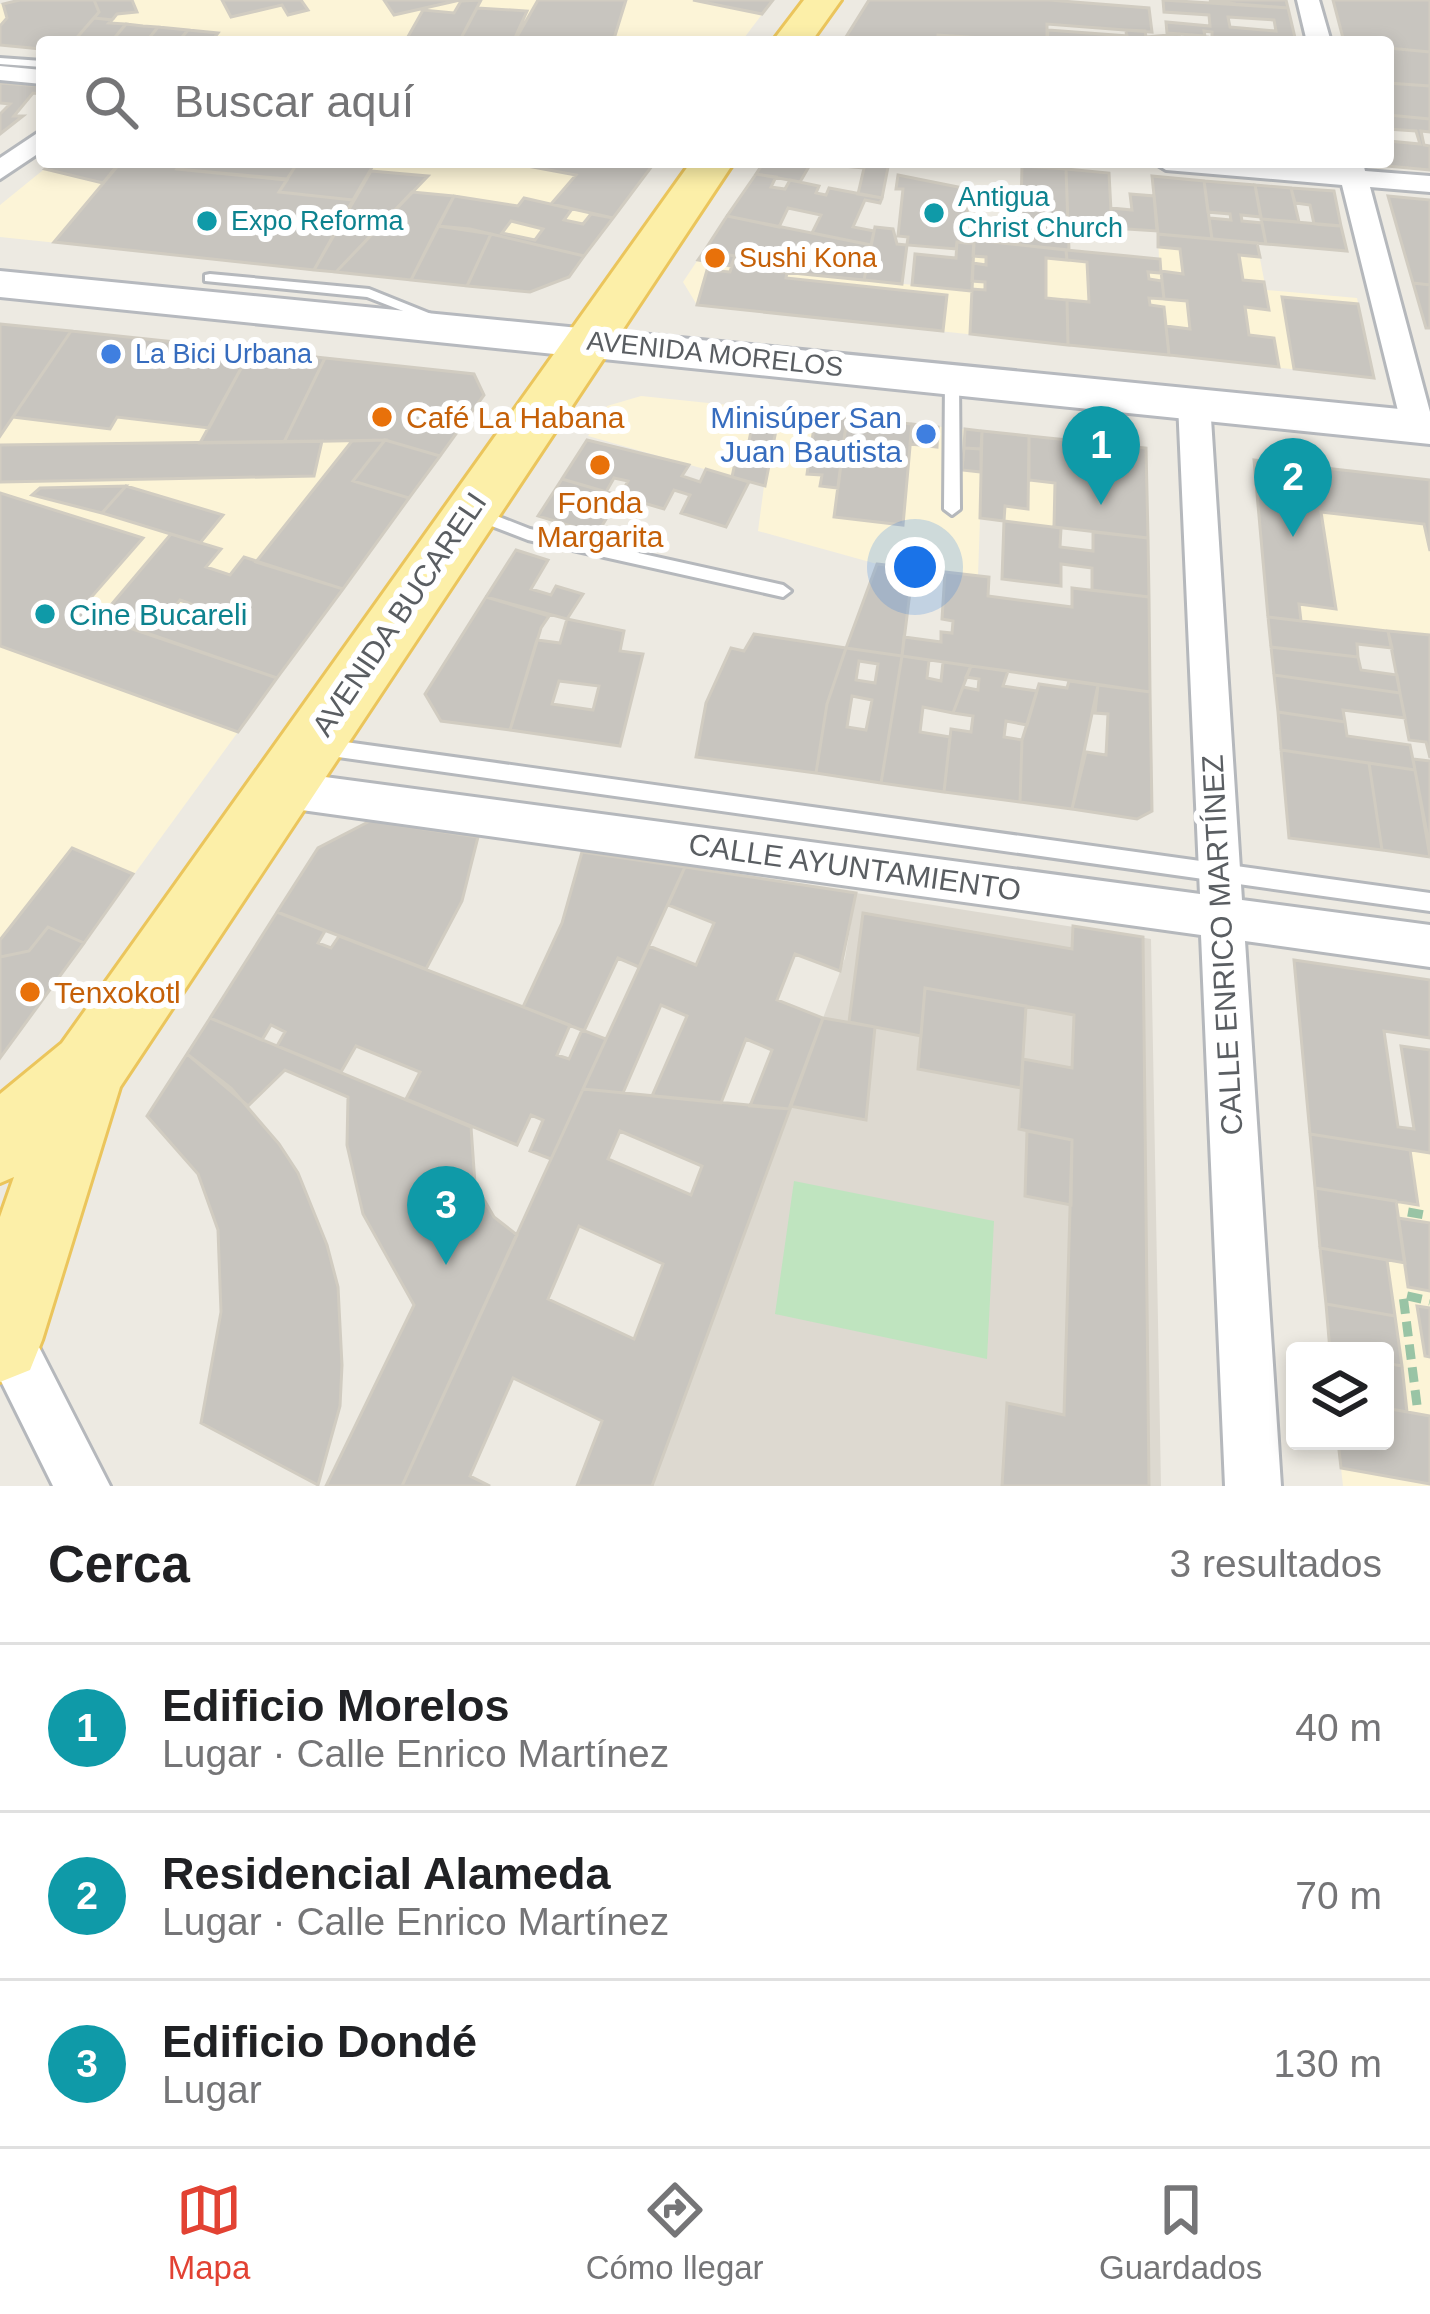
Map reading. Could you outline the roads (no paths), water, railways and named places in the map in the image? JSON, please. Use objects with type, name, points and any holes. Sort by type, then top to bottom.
[{"type":"main road","points":[[796,36],[824,0]]},
{"type":"main road","name":"AVENIDA BUCARELI","points":[[0,1144],[88,1069],[709,168]]},
{"type":"main road","name":"AVENIDA MORELOS","points":[[0,284],[1424,427]]},
{"type":"main road","name":"AVENIDA BUCARELI","points":[[2,1331],[88,1069]]},
{"type":"street","points":[[1308,0],[1317,36]]},
{"type":"street","points":[[0,74],[36,77]]},
{"type":"street","points":[[0,171],[36,143]]},
{"type":"street","points":[[1306,168],[1352,170],[1430,184]]},
{"type":"street","points":[[1352,170],[1424,427]]},
{"type":"street","name":"CALLE ENRICO MARTÍNEZ","points":[[1195,403],[1253,1486]]},
{"type":"street","name":"CALLE AYUNTAMIENTO","points":[[295,767],[1218,895],[1430,946]]},
{"type":"street","points":[[2,1331],[82,1486]]},
{"type":"lane","points":[[0,61],[36,64]]},
{"type":"lane","points":[[210,278],[370,293],[460,328]]},
{"type":"lane","points":[[952,379],[952,509]]},
{"type":"lane","points":[[470,512],[528,534],[783,591]]},
{"type":"lane","points":[[1218,895],[1430,902]]},
{"type":"place","name":"Antigua Christ Church","points":[[934,213]]},
{"type":"place","name":"Expo Reforma","points":[[207,221]]},
{"type":"place","name":"Sushi Kona","points":[[715,258]]},
{"type":"place","name":"La Bici Urbana","points":[[111,354]]},
{"type":"place","name":"Café La Habana","points":[[382,417]]},
{"type":"place","name":"Minisúper San Juan Bautista","points":[[926,434]]},
{"type":"place","name":"Fonda Margarita","points":[[600,465]]},
{"type":"place","name":"Edificio Morelos","points":[[1101,505]]},
{"type":"place","name":"Residencial Alameda","points":[[1293,537]]},
{"type":"place","name":"Cine Bucareli","points":[[45,614]]},
{"type":"place","name":"Tenxokotl","points":[[30,992]]},
{"type":"place","name":"Edificio Dondé","points":[[446,1265]]}]
